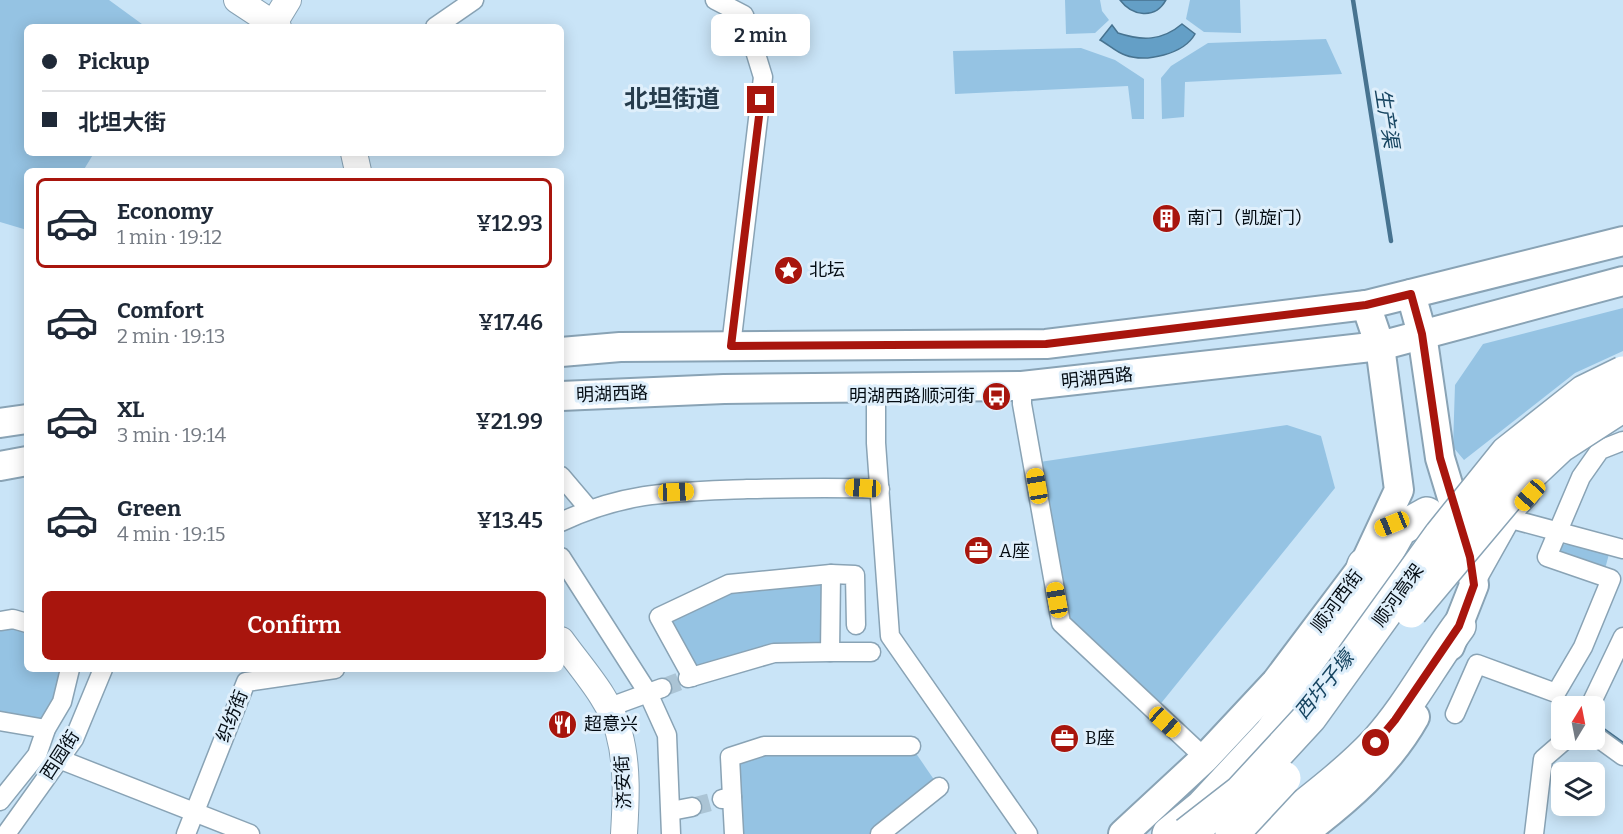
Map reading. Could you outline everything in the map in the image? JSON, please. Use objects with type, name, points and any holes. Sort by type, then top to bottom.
[{"type":"highway","name":"顺河高架","points":[[1187,834],[1241,792],[1310,717],[1441,535],[1507,453],[1584,392],[1623,373]]},
{"type":"highway","name":"顺河高架","points":[[1232,834],[1293,769],[1364,677],[1421,597],[1510,493],[1560,446],[1623,405]]},
{"type":"highway","points":[[1169,834],[1202,807],[1271,733],[1335,642],[1400,529],[1427,514]]},
{"type":"highway","points":[[1335,642],[1364,565]]},
{"type":"highway","points":[[1269,834],[1376,743],[1395,720],[1459,626]]},
{"type":"main road","points":[[237,0],[274,24]]},
{"type":"main road","points":[[276,24],[288,0]]},
{"type":"main road","points":[[564,352],[620,347],[1046,344],[1366,305],[1623,241]]},
{"type":"main road","name":"明湖西路","points":[[564,396],[724,389],[1022,386],[1380,346],[1623,280]]},
{"type":"main road","points":[[1319,829],[1375,771],[1406,733],[1432,687],[1474,585],[1470,557],[1440,458],[1422,334],[1411,294]]},
{"type":"main road","name":"顺河西街","points":[[1123,834],[1205,758],[1276,682],[1364,565],[1399,490],[1380,346],[1366,305]]},
{"type":"main road","points":[[0,423],[24,419]]},
{"type":"main road","points":[[0,466],[24,462]]},
{"type":"main road","points":[[1381,529],[1427,514],[1450,523],[1470,557]]},
{"type":"main road","name":"济安街","points":[[564,644],[608,708],[619,732],[625,769],[624,834]]},
{"type":"street","points":[[439,24],[474,0]]},
{"type":"street","points":[[715,0],[744,15],[763,77],[731,346]]},
{"type":"street","points":[[1022,386],[1022,404],[1061,623],[1205,758]]},
{"type":"street","points":[[876,389],[890,636],[1028,834]]},
{"type":"street","points":[[1474,585],[1511,519],[1571,449],[1623,416]]},
{"type":"street","points":[[1611,579],[1547,557],[1581,477],[1600,450],[1623,441]]},
{"type":"street","points":[[564,480],[589,509]]},
{"type":"street","points":[[564,521],[589,509],[654,492],[830,486],[880,489]]},
{"type":"street","points":[[1511,519],[1623,549]]},
{"type":"street","points":[[1455,714],[1477,664],[1556,693],[1583,647],[1623,554]]},
{"type":"street","points":[[564,561],[655,691],[667,735],[671,834]]},
{"type":"street","points":[[830,652],[831,574]]},
{"type":"street","points":[[856,625],[855,575],[831,574],[729,584],[659,617],[690,678],[774,653],[871,652]]},
{"type":"street","points":[[0,621],[13,619],[24,622]]},
{"type":"street","points":[[1595,696],[1623,637]]},
{"type":"street","points":[[0,801],[37,755],[46,729],[62,702],[69,672]]},
{"type":"street","name":"西园街","points":[[6,834],[74,739],[102,672]]},
{"type":"street","name":"织纺街","points":[[186,834],[248,676],[298,672]]},
{"type":"street","points":[[608,708],[655,691]]},
{"type":"street","points":[[0,721],[46,729]]},
{"type":"street","points":[[1605,743],[1623,756]]},
{"type":"street","points":[[734,834],[727,798],[730,757],[764,746],[910,746]]},
{"type":"street","points":[[1534,834],[1543,759],[1553,750]]},
{"type":"street","points":[[59,759],[250,834]]},
{"type":"street","points":[[880,834],[939,787]]},
{"type":"street","points":[[671,812],[692,807]]},
{"type":"shaded area","points":[[0,0],[109,0],[142,24],[24,24],[24,156],[92,156],[85,168],[24,168],[24,229],[0,222]]},
{"type":"shaded area","points":[[1065,0],[1100,0],[1102,11],[1109,20],[1095,33],[1066,34]]},
{"type":"shaded area","points":[[1120,0],[1166,0],[1156,11],[1143,14],[1131,10]]},
{"type":"shaded area","points":[[1190,0],[1240,0],[1241,33],[1204,32],[1186,19]]},
{"type":"shaded area","points":[[1182,24],[1195,34],[1182,47],[1164,55],[1143,58],[1125,55],[1100,40],[1112,25],[1118,33],[1152,38],[1167,34]]},
{"type":"shaded area","points":[[1326,39],[1342,74],[1185,82],[1184,117],[1162,119],[1161,78],[1171,66],[1208,43]]},
{"type":"shaded area","points":[[1081,48],[1115,60],[1144,79],[1144,119],[1132,119],[1128,86],[955,94],[953,51]]},
{"type":"shaded area","points":[[1623,308],[1623,351],[1575,373],[1464,460],[1453,447],[1455,385],[1483,344]]},
{"type":"shaded area","points":[[1287,425],[1321,436],[1335,488],[1154,712],[1061,623],[1033,463]]},
{"type":"shaded area","points":[[1560,544],[1600,547],[1609,554],[1605,569],[1556,552]]},
{"type":"shaded area","points":[[831,574],[830,652],[700,674],[659,617],[729,584]]},
{"type":"shaded area","points":[[0,621],[24,623],[24,672],[69,672],[46,729],[0,721]]},
{"type":"shaded area","points":[[911,746],[939,787],[880,834],[734,834],[730,757]]},
{"type":"waterway","name":"生产渠","points":[[1353,0],[1391,241]]},
{"type":"waterway","name":"生产渠","points":[[1605,731],[1623,744]]},
{"type":"tunnel","points":[[662,688],[688,678]]},
{"type":"tunnel","points":[[692,807],[722,799]]},
{"type":"place","name":"南门（凯旋门）","points":[[1166,218]]},
{"type":"place","name":"北坛","points":[[788,270]]},
{"type":"place","name":"明湖西路顺河街","points":[[996,396]]},
{"type":"place","name":"A座","points":[[978,551]]},
{"type":"place","name":"超意兴","points":[[563,724]]},
{"type":"place","name":"B座","points":[[1064,738]]},
{"type":"district","name":"北坦街道","points":[[672,99]]},
{"type":"route","points":[[761,100],[731,346],[1046,344],[1366,305],[1411,294],[1422,334],[1440,458],[1470,557],[1474,585],[1459,626],[1425,672],[1395,720],[1376,743]]},
{"type":"water label","name":"西圩子壕","points":[[1324,685]]}]
